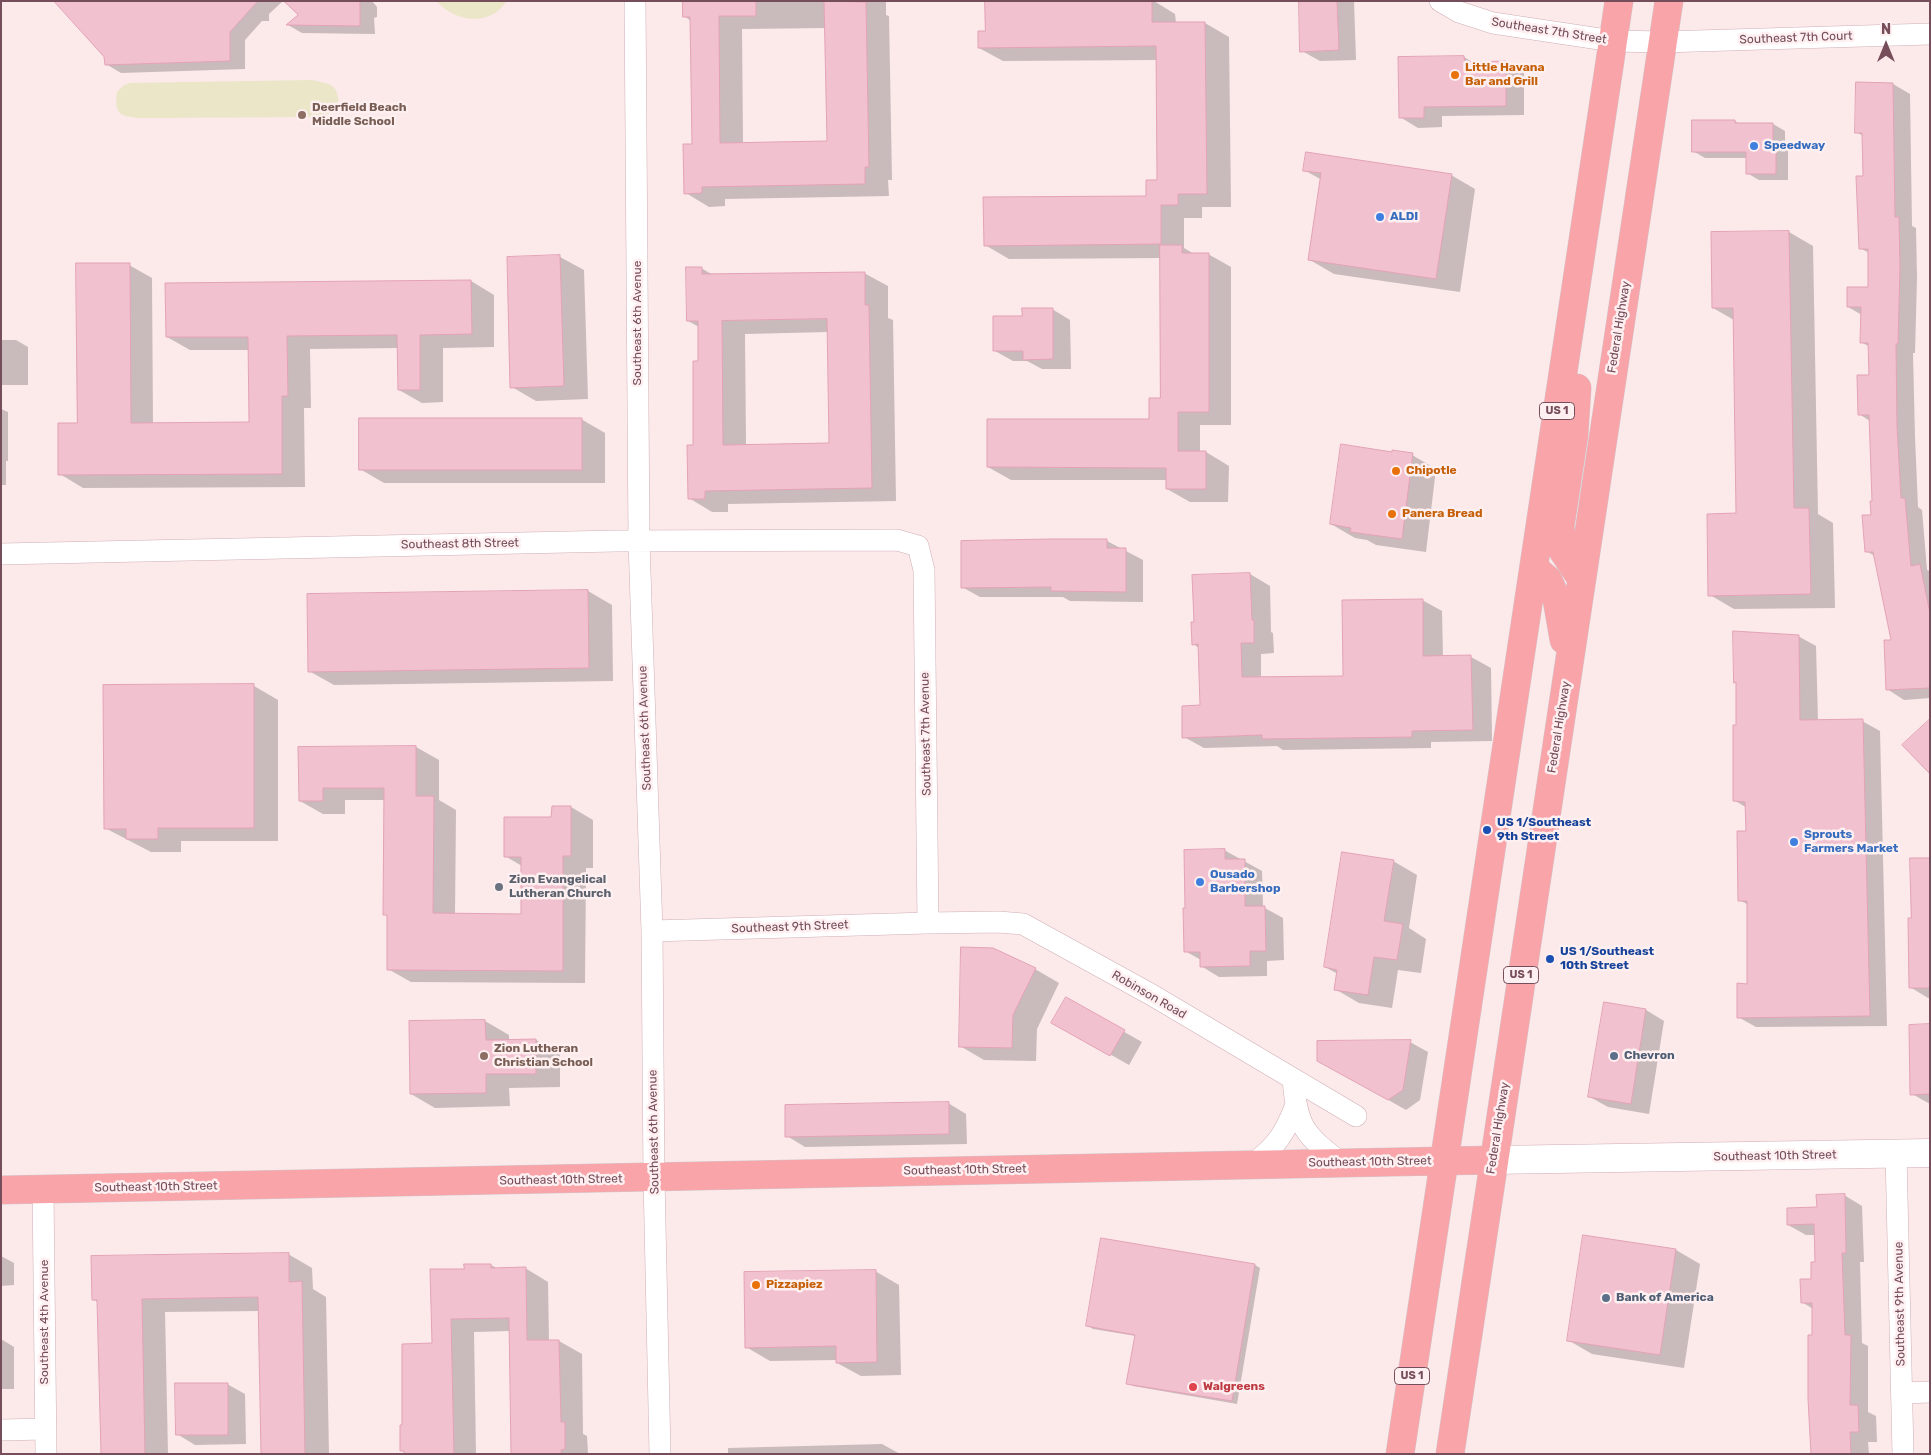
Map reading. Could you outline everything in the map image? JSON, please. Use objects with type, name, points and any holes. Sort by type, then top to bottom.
[{"type":"main road","name":"US 1","points":[[1400,1454],[1618,1]]},
{"type":"main road","name":"Federal Highway","points":[[1450,1454],[1668,1]]},
{"type":"main road","points":[[1566,355],[1578,374],[1574,435],[1560,527],[1563,551],[1581,578]]},
{"type":"main road","points":[[1534,568],[1548,580],[1557,600],[1568,663]]},
{"type":"main road","name":"Southeast 10th Street","points":[[1,1190],[1493,1160]]},
{"type":"street","name":"Southeast 6th Avenue","points":[[635,1],[639,541],[652,931],[654,1178],[660,1454]]},
{"type":"street","name":"Southeast 7th Street","points":[[1440,1],[1459,12],[1493,23],[1613,41],[1662,42]]},
{"type":"street","name":"Southeast 7th Court","points":[[1662,42],[1930,34]]},
{"type":"street","name":"Southeast 8th Street","points":[[1,554],[639,541],[897,540],[918,546]]},
{"type":"street","name":"Southeast 7th Avenue","points":[[918,546],[924,570],[928,923]]},
{"type":"street","name":"Robinson Road","points":[[928,923],[999,922],[1023,924],[1152,995],[1292,1080],[1356,1116]]},
{"type":"street","name":"Southeast 9th Street","points":[[652,931],[928,923]]},
{"type":"street","points":[[1292,1080],[1295,1106],[1302,1126],[1317,1144],[1340,1162]]},
{"type":"street","points":[[1253,1164],[1274,1147],[1286,1128],[1295,1106]]},
{"type":"street","name":"Southeast 10th Street","points":[[1493,1160],[1930,1153]]},
{"type":"street","name":"Southeast 9th Avenue","points":[[1896,1154],[1904,1454]]},
{"type":"street","name":"Southeast 4th Avenue","points":[[43,1189],[46,1454]]},
{"type":"street","points":[[1902,1393],[1930,1392]]},
{"type":"street","points":[[1,1430],[46,1429]]},
{"type":"shaded area","points":[[436,1],[507,1],[495,13],[487,17],[471,19],[456,15]]},
{"type":"shaded area","points":[[312,80],[334,87],[338,95],[339,109],[320,117],[140,118],[123,115],[116,105],[117,92],[123,86],[130,83]]},
{"type":"building","points":[[54,1],[258,1],[230,32],[230,61],[105,65],[104,57]]},
{"type":"building","points":[[284,1],[360,1],[360,26],[286,25],[298,15]]},
{"type":"building","points":[[683,1],[756,1],[756,16],[719,16],[720,143],[827,141],[824,1],[866,2],[869,167],[865,167],[865,184],[702,187],[702,193],[684,194],[683,144],[692,144],[690,17],[683,17]]},
{"type":"building","points":[[985,1],[1152,1],[1152,22],[1205,22],[1207,194],[1178,194],[1178,205],[1161,205],[1161,244],[984,246],[983,197],[1146,196],[1146,180],[1157,180],[1156,46],[978,48],[978,31],[985,31]]},
{"type":"building","points":[[1299,1],[1337,1],[1339,50],[1300,52]]},
{"type":"building","points":[[1464,56],[1465,62],[1506,61],[1506,106],[1424,107],[1424,118],[1399,118],[1398,57]]},
{"type":"building","points":[[1856,82],[1893,83],[1895,217],[1899,217],[1900,267],[1898,344],[1896,344],[1897,426],[1901,498],[1905,498],[1911,566],[1920,564],[1930,613],[1930,688],[1886,690],[1884,640],[1891,640],[1873,552],[1865,552],[1862,515],[1871,515],[1870,501],[1872,501],[1869,415],[1858,415],[1857,375],[1869,375],[1868,343],[1860,343],[1861,307],[1847,307],[1847,287],[1868,287],[1868,249],[1859,249],[1856,176],[1863,176],[1862,133],[1855,133]]},
{"type":"building","points":[[1692,120],[1735,120],[1735,123],[1773,123],[1773,142],[1776,142],[1776,174],[1746,174],[1746,152],[1692,152]]},
{"type":"building","name":"ALDI","points":[[1306,152],[1452,174],[1436,279],[1308,260],[1321,173],[1303,171]]},
{"type":"building","points":[[1789,231],[1794,508],[1809,508],[1811,594],[1708,596],[1707,514],[1736,513],[1733,308],[1712,308],[1711,232]]},
{"type":"building","points":[[1160,245],[1182,245],[1182,253],[1209,253],[1209,412],[1178,412],[1178,451],[1206,451],[1206,489],[1166,489],[1166,468],[987,467],[987,419],[1149,419],[1149,398],[1160,398]]},
{"type":"building","points":[[560,255],[564,386],[510,388],[507,257]]},
{"type":"building","points":[[76,263],[130,263],[131,423],[249,422],[248,337],[166,337],[165,283],[471,280],[472,334],[420,335],[420,390],[398,390],[397,335],[287,336],[288,396],[282,396],[282,474],[58,475],[58,423],[77,423]]},
{"type":"building","points":[[686,267],[702,267],[702,274],[865,272],[865,305],[869,305],[872,488],[705,491],[705,499],[688,499],[687,445],[693,445],[693,361],[698,361],[698,321],[687,321]],"holes":[[[827,319],[829,443],[723,445],[722,321]]]},
{"type":"building","points":[[1022,308],[1053,308],[1053,359],[1023,360],[1023,351],[993,351],[993,316],[1022,316]]},
{"type":"building","points":[[359,418],[582,418],[582,470],[359,470]]},
{"type":"building","points":[[1341,444],[1392,452],[1392,450],[1413,453],[1402,539],[1350,532],[1351,528],[1330,524]]},
{"type":"building","points":[[1107,539],[1107,548],[1126,548],[1126,592],[1051,591],[1051,587],[961,588],[961,541]]},
{"type":"building","points":[[1250,573],[1254,643],[1241,643],[1242,677],[1343,676],[1342,600],[1423,599],[1423,656],[1471,655],[1473,730],[1412,731],[1412,737],[1262,739],[1262,735],[1182,738],[1182,706],[1200,705],[1198,644],[1192,645],[1191,622],[1194,622],[1192,575]]},
{"type":"building","points":[[588,590],[589,668],[308,672],[307,594]]},
{"type":"building","points":[[1733,631],[1799,635],[1800,720],[1863,719],[1870,1016],[1737,1018],[1737,983],[1747,984],[1747,901],[1738,901],[1737,831],[1746,831],[1745,802],[1733,801],[1733,725],[1736,725],[1736,682],[1734,683]]},
{"type":"building","points":[[254,684],[254,828],[158,828],[158,839],[126,839],[126,829],[104,829],[103,685]]},
{"type":"building","points":[[1930,719],[1930,774],[1902,745]]},
{"type":"building","points":[[416,746],[416,796],[434,796],[433,913],[521,914],[521,857],[504,857],[504,817],[551,817],[552,806],[571,806],[571,856],[563,856],[563,971],[387,970],[387,915],[383,915],[384,788],[323,788],[323,801],[299,801],[298,747]]},
{"type":"building","points":[[1225,849],[1225,859],[1245,859],[1245,906],[1265,906],[1266,951],[1250,951],[1250,966],[1200,967],[1200,952],[1184,952],[1184,850]]},
{"type":"building","points":[[1342,852],[1394,860],[1384,921],[1403,924],[1397,960],[1374,957],[1368,995],[1334,990],[1337,970],[1324,967]]},
{"type":"building","points":[[1910,858],[1930,858],[1930,988],[1909,988],[1908,918],[1911,918]]},
{"type":"building","points":[[961,947],[993,948],[1036,968],[1013,1015],[1012,1048],[959,1047]]},
{"type":"building","points":[[1066,997],[1125,1030],[1110,1056],[1051,1023]]},
{"type":"building","points":[[1604,1002],[1646,1009],[1631,1104],[1588,1097]]},
{"type":"building","points":[[485,1020],[486,1040],[536,1039],[536,1074],[486,1074],[486,1093],[410,1094],[409,1021]]},
{"type":"building","points":[[1930,1024],[1930,1094],[1910,1095],[1909,1025]]},
{"type":"building","points":[[1411,1040],[1403,1090],[1388,1100],[1317,1061],[1317,1041]]},
{"type":"building","points":[[949,1102],[949,1134],[785,1137],[785,1105]]},
{"type":"building","points":[[1845,1194],[1846,1253],[1842,1253],[1845,1335],[1851,1335],[1850,1405],[1858,1405],[1859,1432],[1850,1432],[1851,1454],[1811,1454],[1808,1399],[1808,1335],[1812,1335],[1812,1303],[1801,1303],[1800,1279],[1811,1279],[1811,1262],[1815,1262],[1814,1224],[1787,1225],[1787,1208],[1817,1207],[1816,1195]]},
{"type":"building","points":[[1583,1235],[1676,1249],[1660,1355],[1567,1341]]},
{"type":"building","name":"Walgreens","points":[[1101,1238],[1255,1264],[1232,1401],[1126,1384],[1135,1335],[1086,1326]]},
{"type":"building","points":[[289,1253],[289,1282],[302,1281],[305,1454],[261,1454],[258,1297],[142,1299],[145,1454],[101,1454],[97,1300],[92,1300],[91,1256]]},
{"type":"building","points":[[464,1264],[491,1264],[491,1268],[526,1267],[527,1340],[559,1340],[561,1422],[565,1422],[565,1449],[561,1450],[561,1454],[511,1454],[509,1318],[451,1319],[454,1454],[404,1454],[404,1451],[400,1451],[400,1425],[402,1425],[402,1344],[432,1343],[430,1269],[464,1269]]},
{"type":"building","points":[[876,1270],[877,1362],[836,1363],[836,1346],[745,1348],[744,1272]]},
{"type":"building","points":[[175,1383],[228,1383],[228,1435],[176,1435]]},
{"type":"place","name":"Little Havana Bar and Grill","points":[[1455,75]]},
{"type":"place","name":"Deerfield Beach Middle School","points":[[302,115]]},
{"type":"place","name":"Speedway","points":[[1754,146]]},
{"type":"place","name":"ALDI","points":[[1380,217]]},
{"type":"place","name":"Chipotle","points":[[1396,471]]},
{"type":"place","name":"Panera Bread","points":[[1392,514]]},
{"type":"place","name":"US 1/Southeast 9th Street","points":[[1487,830]]},
{"type":"place","name":"Sprouts Farmers Market","points":[[1794,842]]},
{"type":"place","name":"Ousado Barbershop","points":[[1200,882]]},
{"type":"place","name":"Zion Evangelical Lutheran Church","points":[[499,887]]},
{"type":"place","name":"US 1/Southeast 10th Street","points":[[1550,959]]},
{"type":"place","name":"Zion Lutheran Christian School","points":[[484,1056]]},
{"type":"place","name":"Chevron","points":[[1614,1056]]},
{"type":"place","name":"Pizzapiez","points":[[756,1285]]},
{"type":"place","name":"Bank of America","points":[[1606,1298]]},
{"type":"place","name":"Walgreens","points":[[1193,1387]]}]
